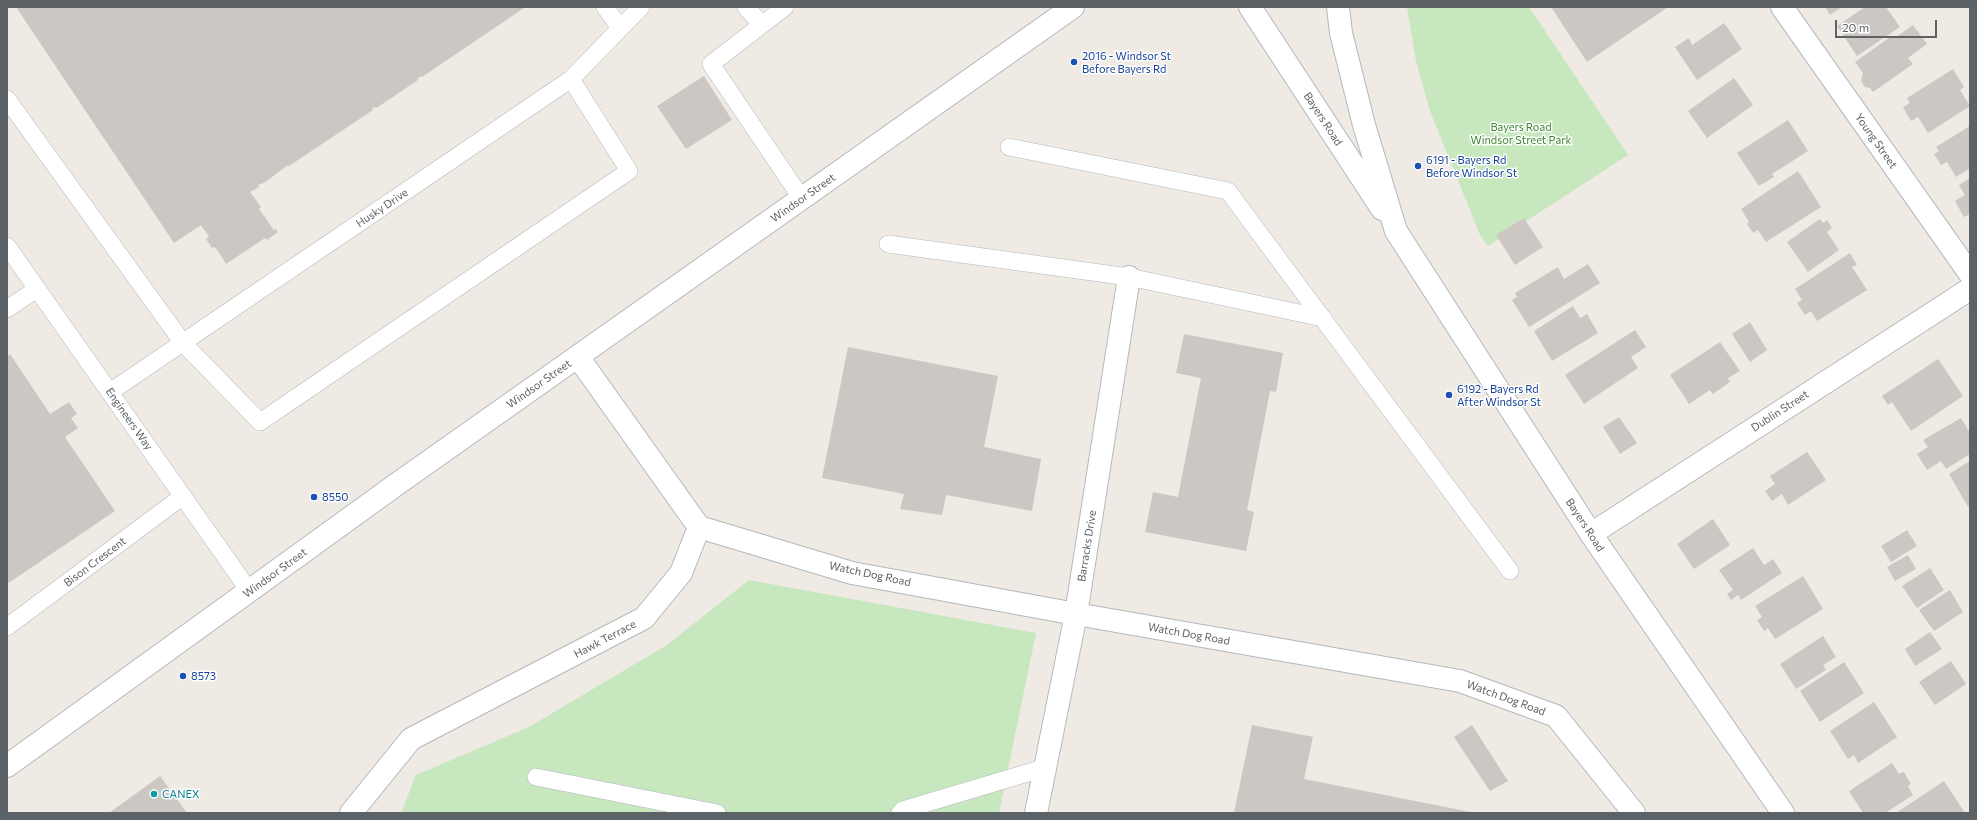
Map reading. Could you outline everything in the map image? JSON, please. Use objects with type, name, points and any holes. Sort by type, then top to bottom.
[{"type":"street","name":"Windsor Street","points":[[7,766],[250,592],[396,484],[1073,7]]},
{"type":"street","name":"Bayers Road","points":[[1250,7],[1591,534],[1783,813]]},
{"type":"street","name":"Bayers Road","points":[[1338,7],[1341,33],[1364,126],[1396,231]]},
{"type":"street","name":"Young Street","points":[[1782,7],[1970,274]]},
{"type":"street","name":"Barracks Drive","points":[[1036,813],[1076,614],[1129,277]]},
{"type":"street","name":"Dublin Street","points":[[1591,534],[1970,289]]},
{"type":"street","points":[[578,357],[699,527]]},
{"type":"street","name":"Watch Dog Road","points":[[699,527],[852,573],[1460,681],[1556,716],[1634,813]]},
{"type":"street","name":"Hawk Terrace","points":[[351,813],[411,739],[644,618],[681,573],[699,527]]},
{"type":"lane","points":[[605,7],[620,28]]},
{"type":"lane","name":"Husky Drive","points":[[110,392],[571,79],[641,7]]},
{"type":"lane","points":[[746,7],[762,25]]},
{"type":"lane","points":[[785,7],[711,64],[802,199]]},
{"type":"lane","points":[[7,99],[183,343],[260,422],[629,171],[571,79]]},
{"type":"lane","points":[[1009,147],[1228,191],[1510,571]]},
{"type":"lane","points":[[888,244],[1129,277],[1323,318]]},
{"type":"lane","name":"Engineers Way","points":[[7,246],[250,592]]},
{"type":"lane","points":[[7,309],[37,289]]},
{"type":"lane","name":"Bison Crescent","points":[[7,627],[183,496]]},
{"type":"lane","points":[[900,813],[903,810],[1044,768]]},
{"type":"lane","points":[[536,777],[717,813]]},
{"type":"green space","name":"Bayers Road Windsor Street Park","points":[[1407,7],[1529,7],[1628,155],[1488,246],[1480,235],[1430,111],[1416,61]]},
{"type":"green space","points":[[749,580],[1036,633],[999,813],[401,813],[416,775],[529,727],[667,645]]},
{"type":"building","points":[[16,7],[524,8],[422,77],[421,76],[417,79],[418,80],[378,107],[372,108],[373,110],[289,166],[288,165],[264,183],[258,185],[259,187],[250,192],[261,207],[259,209],[274,230],[276,229],[278,232],[267,240],[265,238],[226,264],[218,251],[214,247],[212,248],[206,239],[209,237],[201,225],[174,243]]},
{"type":"building","points":[[1551,7],[1668,7],[1587,62]]},
{"type":"building","points":[[1825,7],[1842,7],[1830,15]]},
{"type":"building","points":[[1865,7],[1886,7],[1900,27],[1857,56],[1837,26]]},
{"type":"building","points":[[1724,23],[1742,49],[1697,80],[1675,47],[1689,38],[1692,45]]},
{"type":"building","points":[[1913,25],[1927,44],[1908,58],[1913,64],[1873,92],[1870,88],[1865,87],[1861,81],[1863,73],[1855,62],[1893,35],[1895,38]]},
{"type":"building","points":[[1953,69],[1964,87],[1960,90],[1970,106],[1928,133],[1918,117],[1911,121],[1903,107],[1910,103],[1907,98]]},
{"type":"building","points":[[704,76],[732,120],[686,149],[657,106]]},
{"type":"building","points":[[1734,78],[1753,105],[1707,138],[1688,111]]},
{"type":"building","points":[[1788,120],[1808,151],[1772,174],[1774,177],[1759,186],[1737,153]]},
{"type":"building","points":[[1970,126],[1970,168],[1956,177],[1947,162],[1941,165],[1934,154],[1939,151],[1936,147]]},
{"type":"building","points":[[1798,171],[1821,207],[1766,242],[1758,230],[1753,233],[1747,224],[1749,222],[1741,209]]},
{"type":"building","points":[[1970,178],[1970,214],[1964,217],[1955,201],[1965,195],[1959,185]]},
{"type":"building","points":[[1524,218],[1543,247],[1515,265],[1496,235]]},
{"type":"building","points":[[1820,219],[1823,223],[1827,220],[1832,228],[1827,232],[1839,250],[1808,272],[1787,242]]},
{"type":"building","points":[[1850,253],[1857,265],[1852,267],[1867,290],[1817,321],[1811,311],[1805,315],[1797,303],[1802,300],[1795,289]]},
{"type":"building","points":[[1588,264],[1600,283],[1529,327],[1512,300],[1517,297],[1515,293],[1558,267],[1564,279]]},
{"type":"building","points":[[1573,306],[1580,318],[1587,314],[1598,333],[1552,361],[1534,331]]},
{"type":"building","points":[[1750,322],[1767,350],[1750,362],[1732,334]]},
{"type":"building","points":[[1635,330],[1646,347],[1631,357],[1638,368],[1584,404],[1565,375]]},
{"type":"building","points":[[1184,334],[1283,353],[1276,392],[1270,391],[1247,510],[1254,512],[1246,551],[1145,532],[1153,492],[1178,497],[1201,378],[1176,373]]},
{"type":"building","points":[[1720,342],[1740,371],[1728,378],[1730,382],[1713,394],[1710,390],[1689,404],[1670,375]]},
{"type":"building","points":[[848,347],[998,376],[984,447],[1041,459],[1032,511],[946,495],[942,515],[900,509],[904,494],[822,478]]},
{"type":"building","points":[[10,354],[50,414],[69,402],[77,414],[71,418],[78,428],[65,437],[115,511],[7,584],[7,357]]},
{"type":"building","points":[[1938,359],[1963,396],[1911,431],[1892,402],[1888,405],[1882,396]]},
{"type":"building","points":[[1619,417],[1637,443],[1620,454],[1603,427]]},
{"type":"building","points":[[1961,418],[1970,433],[1970,454],[1946,469],[1941,461],[1927,470],[1917,454],[1928,447],[1923,440]]},
{"type":"building","points":[[1807,452],[1826,480],[1788,505],[1782,494],[1772,501],[1765,491],[1775,484],[1770,476]]},
{"type":"building","points":[[1970,461],[1970,506],[1968,507],[1949,474]]},
{"type":"building","points":[[1713,519],[1730,545],[1694,569],[1677,544]]},
{"type":"building","points":[[1907,530],[1917,546],[1891,562],[1881,546]]},
{"type":"building","points":[[1753,548],[1764,565],[1773,559],[1782,573],[1741,600],[1738,595],[1731,600],[1727,594],[1733,590],[1719,570]]},
{"type":"building","points":[[1908,555],[1916,569],[1895,581],[1887,567]]},
{"type":"building","points":[[1930,568],[1944,590],[1917,608],[1902,586]]},
{"type":"building","points":[[1803,576],[1823,609],[1775,639],[1768,628],[1764,631],[1757,620],[1762,617],[1755,606]]},
{"type":"building","points":[[1950,590],[1963,612],[1934,631],[1919,610]]},
{"type":"building","points":[[1930,632],[1942,649],[1915,666],[1905,649]]},
{"type":"building","points":[[1823,636],[1836,657],[1823,665],[1826,670],[1796,689],[1780,664]]},
{"type":"building","points":[[1951,661],[1966,684],[1935,705],[1919,682]]},
{"type":"building","points":[[1844,662],[1864,693],[1820,722],[1800,691]]},
{"type":"building","points":[[1874,702],[1897,737],[1858,763],[1854,755],[1848,759],[1830,731]]},
{"type":"building","points":[[1252,725],[1313,737],[1304,779],[1476,813],[1234,813]]},
{"type":"building","points":[[1472,725],[1508,781],[1490,791],[1454,737]]},
{"type":"building","points":[[1892,763],[1899,774],[1904,772],[1911,784],[1908,786],[1913,795],[1885,813],[1863,813],[1849,791]]},
{"type":"building","name":"CANEX","points":[[160,776],[187,813],[109,813]]},
{"type":"building","points":[[1944,781],[1965,813],[1896,813]]},
{"type":"place","name":"2016 - Windsor St Before Bayers Rd","points":[[1074,62]]},
{"type":"place","name":"6191 - Bayers Rd Before Windsor St","points":[[1418,166]]},
{"type":"place","name":"6192 - Bayers Rd After Windsor St","points":[[1449,395]]},
{"type":"place","name":"8550","points":[[314,497]]},
{"type":"place","name":"8573","points":[[183,676]]},
{"type":"place","name":"CANEX","points":[[154,794]]}]
